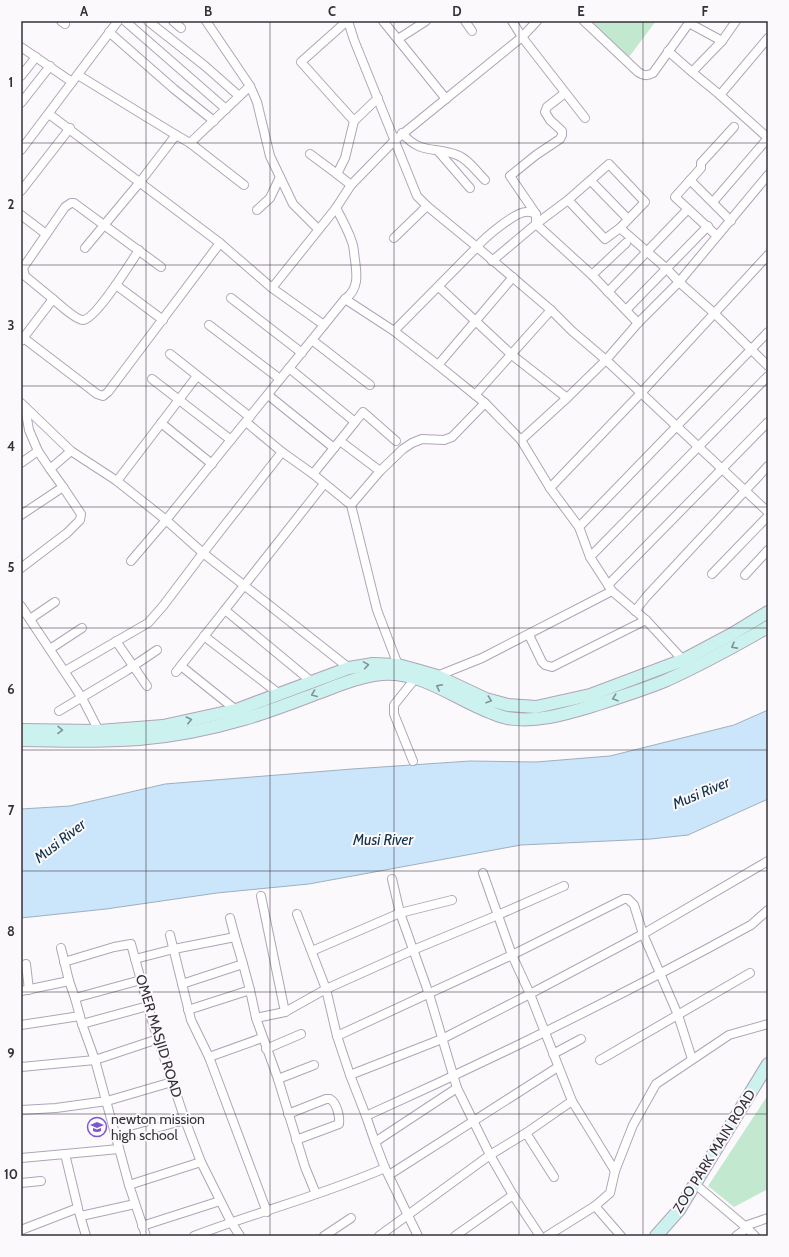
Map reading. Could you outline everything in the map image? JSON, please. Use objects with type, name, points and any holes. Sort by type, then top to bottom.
[{"type":"street","points":[[125,21],[226,109]]},
{"type":"street","points":[[148,21],[205,66],[239,96]]},
{"type":"street","points":[[173,21],[181,28]]},
{"type":"street","points":[[206,21],[250,86],[258,102],[270,156],[293,204],[318,229]]},
{"type":"street","points":[[354,121],[301,62],[348,21],[354,40],[417,196],[551,310],[572,331],[606,360],[699,446],[721,469],[768,512]]},
{"type":"street","points":[[383,21],[446,99]]},
{"type":"street","points":[[398,39],[426,21]]},
{"type":"street","points":[[465,21],[472,31]]},
{"type":"street","points":[[512,21],[522,37],[586,118]]},
{"type":"street","points":[[272,288],[336,208],[351,185],[394,141],[522,37],[537,21]]},
{"type":"street","points":[[584,21],[638,72],[648,76],[653,73],[689,23],[722,41]]},
{"type":"street","points":[[692,72],[722,41],[736,21]]},
{"type":"street","points":[[21,150],[78,75],[109,32],[114,22]]},
{"type":"street","points":[[109,32],[174,89],[214,121]]},
{"type":"street","points":[[720,95],[767,41]]},
{"type":"street","points":[[21,48],[72,82]]},
{"type":"street","points":[[668,51],[768,138],[713,202]]},
{"type":"street","points":[[21,76],[36,57]]},
{"type":"street","points":[[21,103],[50,66]]},
{"type":"street","points":[[78,75],[190,143],[244,185]]},
{"type":"street","points":[[190,143],[250,86]]},
{"type":"street","points":[[565,93],[547,107],[545,112],[550,120],[562,131],[560,139],[536,155],[510,176],[536,214],[536,224],[592,275],[638,323]]},
{"type":"street","points":[[337,174],[345,158],[354,121],[378,98]]},
{"type":"street","points":[[49,114],[70,128],[220,243],[272,288],[324,325]]},
{"type":"street","points":[[717,236],[708,226],[675,197],[701,168],[701,163],[734,127]]},
{"type":"street","points":[[21,191],[70,128]]},
{"type":"street","points":[[402,133],[410,142],[419,147],[457,155],[485,180]]},
{"type":"street","points":[[86,248],[176,135]]},
{"type":"street","points":[[438,151],[470,188]]},
{"type":"street","points":[[310,154],[351,185]]},
{"type":"street","points":[[492,261],[610,164],[645,202],[620,228],[605,239],[568,200]]},
{"type":"street","points":[[521,440],[606,360],[638,323],[679,282],[768,175]]},
{"type":"street","points":[[257,210],[270,198],[280,177]]},
{"type":"street","points":[[690,180],[731,221]]},
{"type":"street","points":[[591,181],[628,220]]},
{"type":"street","points":[[139,250],[116,285],[90,318],[83,320],[78,318],[53,299],[23,273],[25,263],[65,206],[71,203],[74,203],[139,250],[161,267]]},
{"type":"street","points":[[394,238],[427,206]]},
{"type":"street","points":[[131,561],[212,464],[345,299],[352,294],[358,276],[353,243],[336,208]]},
{"type":"street","points":[[608,292],[688,209]]},
{"type":"street","points":[[394,331],[439,287],[483,239],[518,214],[527,211],[536,214]]},
{"type":"street","points":[[21,215],[46,234]]},
{"type":"street","points":[[626,310],[708,226]]},
{"type":"street","points":[[620,228],[648,251],[768,366]]},
{"type":"street","points":[[53,299],[22,338],[97,394],[103,396],[108,392],[220,243]]},
{"type":"street","points":[[592,275],[626,243]]},
{"type":"street","points":[[550,488],[641,393],[768,256]]},
{"type":"street","points":[[438,364],[513,277]]},
{"type":"street","points":[[116,285],[163,320]]},
{"type":"street","points":[[439,287],[512,355],[567,398]]},
{"type":"street","points":[[232,298],[302,353]]},
{"type":"street","points":[[345,299],[394,331],[438,364],[486,403],[521,440],[550,488],[580,527],[590,557],[610,588],[646,620],[683,660]]},
{"type":"street","points":[[475,395],[551,310]]},
{"type":"street","points":[[209,325],[280,379]]},
{"type":"street","points":[[580,527],[676,425],[768,332]]},
{"type":"street","points":[[312,340],[370,385]]},
{"type":"street","points":[[170,354],[248,419],[282,452],[313,474],[351,505],[377,610],[398,665]]},
{"type":"street","points":[[289,368],[355,422]]},
{"type":"street","points":[[117,481],[197,376]]},
{"type":"street","points":[[590,557],[768,376]]},
{"type":"street","points":[[152,379],[231,440]]},
{"type":"street","points":[[268,395],[334,448]]},
{"type":"street","points":[[351,505],[380,471],[412,443],[422,439],[444,440],[452,437],[486,403]]},
{"type":"street","points":[[21,568],[67,533],[80,520],[82,514],[38,451],[29,430],[22,406]]},
{"type":"street","points":[[22,406],[71,452],[117,481],[166,520],[203,553],[349,668]]},
{"type":"street","points":[[313,474],[362,412],[396,441]]},
{"type":"street","points":[[438,676],[482,658],[529,635],[610,588],[721,469],[768,422]]},
{"type":"street","points":[[161,424],[212,464]]},
{"type":"street","points":[[340,440],[380,471]]},
{"type":"street","points":[[21,462],[38,451]]},
{"type":"street","points":[[50,469],[71,452]]},
{"type":"street","points":[[65,671],[148,622],[163,606],[282,452]]},
{"type":"street","points":[[635,611],[646,596],[768,466]]},
{"type":"street","points":[[236,710],[179,669],[324,484]]},
{"type":"street","points":[[21,515],[63,488]]},
{"type":"street","points":[[712,574],[768,516]]},
{"type":"street","points":[[744,575],[768,550]]},
{"type":"street","points":[[30,619],[55,602]]},
{"type":"street","points":[[21,606],[82,698],[99,731]]},
{"type":"street","points":[[224,610],[312,682]]},
{"type":"street","points":[[21,740],[126,740],[187,732],[243,719],[286,705],[348,681],[367,676],[385,674],[418,674],[438,676],[486,699],[508,705],[536,707],[590,695],[683,660],[732,634],[768,612]]},
{"type":"street","points":[[529,635],[542,662],[545,665],[552,667],[646,620]]},
{"type":"street","points":[[21,730],[99,731],[163,726],[236,710],[278,693],[349,668],[373,664],[398,665],[418,674],[433,684],[480,709],[506,718],[532,719],[556,716],[612,700],[665,680],[704,662],[768,627]]},
{"type":"street","points":[[50,649],[82,628]]},
{"type":"street","points":[[204,636],[278,693]]},
{"type":"street","points":[[116,641],[147,686]]},
{"type":"street","points":[[59,711],[134,666],[157,650]]},
{"type":"street","points":[[414,761],[393,709],[394,705],[418,674]]},
{"type":"street","points":[[350,1075],[442,1038],[530,994],[643,934],[768,861]]},
{"type":"street","points":[[483,873],[512,955],[530,994],[572,1100],[615,1171]]},
{"type":"street","points":[[392,879],[400,913],[429,994],[457,1088],[490,1155],[513,1195],[540,1236]]},
{"type":"street","points":[[256,1018],[285,1012],[326,989],[413,950],[564,886]]},
{"type":"street","points":[[261,896],[285,1012]]},
{"type":"street","points":[[337,1036],[512,955],[624,899],[628,899],[634,905],[643,934],[678,1015],[692,1059]]},
{"type":"street","points":[[312,951],[400,913],[452,900]]},
{"type":"street","points":[[366,1116],[454,1077],[661,974],[751,925],[768,910]]},
{"type":"street","points":[[297,914],[326,989],[337,1036],[384,1168],[389,1175],[418,1236]]},
{"type":"street","points":[[230,918],[262,1038],[278,1079],[296,1140],[316,1194]]},
{"type":"street","points":[[170,935],[191,1020],[209,1057],[267,1212]]},
{"type":"street","points":[[135,959],[235,936]]},
{"type":"street","name":"OMER MASJID ROAD","points":[[64,962],[114,947],[131,944],[158,1039],[185,1120],[201,1162],[231,1222],[240,1236]]},
{"type":"street","points":[[61,948],[69,981],[107,1101],[129,1185],[146,1236]]},
{"type":"street","points":[[26,964],[25,990],[69,981]]},
{"type":"street","points":[[182,984],[243,964]]},
{"type":"street","points":[[600,1060],[750,973]]},
{"type":"street","points":[[75,998],[141,980]]},
{"type":"street","points":[[188,1010],[250,990]]},
{"type":"street","points":[[21,1025],[81,1020],[148,1006]]},
{"type":"street","points":[[547,1236],[595,1206],[610,1193],[615,1171],[633,1124],[656,1084],[728,1035],[768,1024]]},
{"type":"street","points":[[266,1049],[300,1034]]},
{"type":"street","points":[[209,1057],[262,1038]]},
{"type":"street","points":[[21,1067],[95,1060],[158,1039]]},
{"type":"street","points":[[553,1054],[581,1039]]},
{"type":"street","name":"ZOO PARK MAIN ROAD","points":[[656,1236],[679,1210],[768,1064]]},
{"type":"street","points":[[278,1079],[314,1065]]},
{"type":"street","points":[[389,1175],[558,1067]]},
{"type":"street","points":[[21,1110],[56,1108],[107,1101],[172,1082]]},
{"type":"street","points":[[375,1142],[457,1088]]},
{"type":"street","points":[[288,1114],[326,1099],[330,1099],[336,1104],[339,1124],[296,1140]]},
{"type":"street","points":[[379,1236],[490,1155],[526,1133],[572,1100]]},
{"type":"street","points":[[116,1139],[185,1120]]},
{"type":"street","points":[[526,1133],[554,1177]]},
{"type":"street","points":[[21,1158],[119,1149]]},
{"type":"street","points":[[65,1154],[86,1236]]},
{"type":"street","points":[[129,1185],[201,1162]]},
{"type":"street","points":[[197,1235],[231,1222],[267,1212],[357,1180],[384,1168]]},
{"type":"street","points":[[21,1183],[41,1181]]},
{"type":"street","points":[[695,1184],[755,1236]]},
{"type":"street","points":[[455,1236],[513,1195]]},
{"type":"street","points":[[142,1226],[220,1201]]},
{"type":"street","points":[[22,1236],[21,1232],[79,1212],[135,1204]]},
{"type":"street","points":[[595,1206],[621,1236]]},
{"type":"street","points":[[324,1236],[351,1218]]},
{"type":"street","points":[[736,1236],[746,1227],[768,1218]]},
{"type":"green space","points":[[587,21],[656,21],[626,61]]},
{"type":"green space","points":[[768,1095],[768,1189],[734,1207],[708,1186]]},
{"type":"water","name":"Musi River","points":[[768,710],[768,799],[688,835],[651,839],[521,845],[309,884],[217,893],[106,909],[21,918],[21,809],[70,806],[165,784],[470,761],[536,762],[610,756],[734,725]]},
{"type":"place","name":"newton mission high school","points":[[97,1127]]}]
